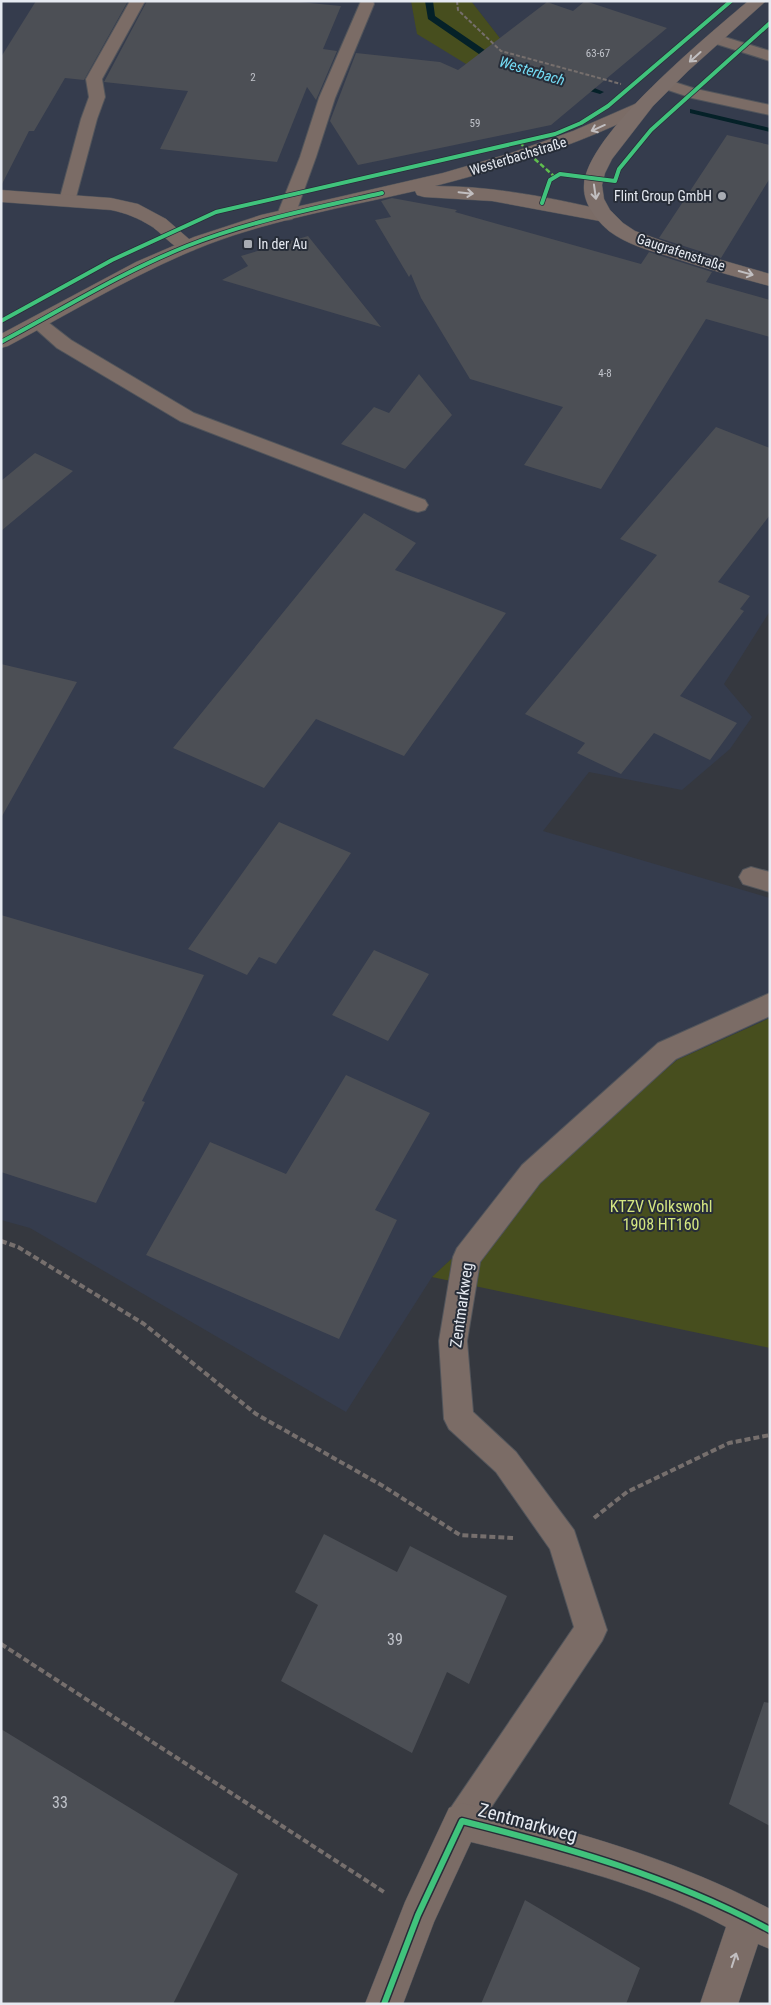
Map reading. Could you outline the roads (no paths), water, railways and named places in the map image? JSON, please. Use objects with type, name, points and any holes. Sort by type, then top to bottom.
[{"type":"main road","name":"Westerbachstraße","points":[[642,106],[758,1]]},
{"type":"main road","name":"Gaugrafenstraße","points":[[642,106],[611,146],[594,178],[593,190],[596,203],[605,216],[622,230],[642,241],[770,280]]},
{"type":"street","name":"Westerbachstraße","points":[[1,342],[131,272],[187,246],[232,230],[286,215],[382,193],[558,145],[608,124],[642,106]]},
{"type":"street","name":"Westerbachstraße","points":[[382,193],[411,191],[456,192],[542,203],[605,216]]},
{"type":"street","points":[[1,196],[111,204],[131,208],[153,219],[187,246]]},
{"type":"street","name":"Zentmarkweg","points":[[384,2004],[418,1914],[462,1821],[589,1854],[663,1880],[759,1924],[719,2004]]},
{"type":"lane","points":[[67,201],[89,119],[97,97],[94,79],[138,1]]},
{"type":"lane","points":[[286,215],[327,98],[367,4]]},
{"type":"lane","points":[[715,39],[770,56]]},
{"type":"lane","points":[[665,84],[692,93],[770,110]]},
{"type":"lane","points":[[38,323],[64,344],[187,416],[418,505]]},
{"type":"lane","name":"Zentmarkweg","points":[[462,1821],[591,1630],[563,1541],[506,1462],[459,1419],[454,1341],[467,1257],[531,1174],[667,1051],[770,1004]]},
{"type":"waterway","name":"Westerbach","points":[[429,1],[431,17],[495,61]]},
{"type":"waterway","name":"Westerbach","points":[[579,85],[600,92]]},
{"type":"waterway","name":"Westerbach","points":[[693,111],[770,130]]},
{"type":"place","name":"Flint Group GmbH","points":[[722,196]]},
{"type":"place","name":"In der Au","points":[[248,244]]},
{"type":"park label","name":"KTZV Volkswohl 1908 HT160","points":[[661,1215]]}]
